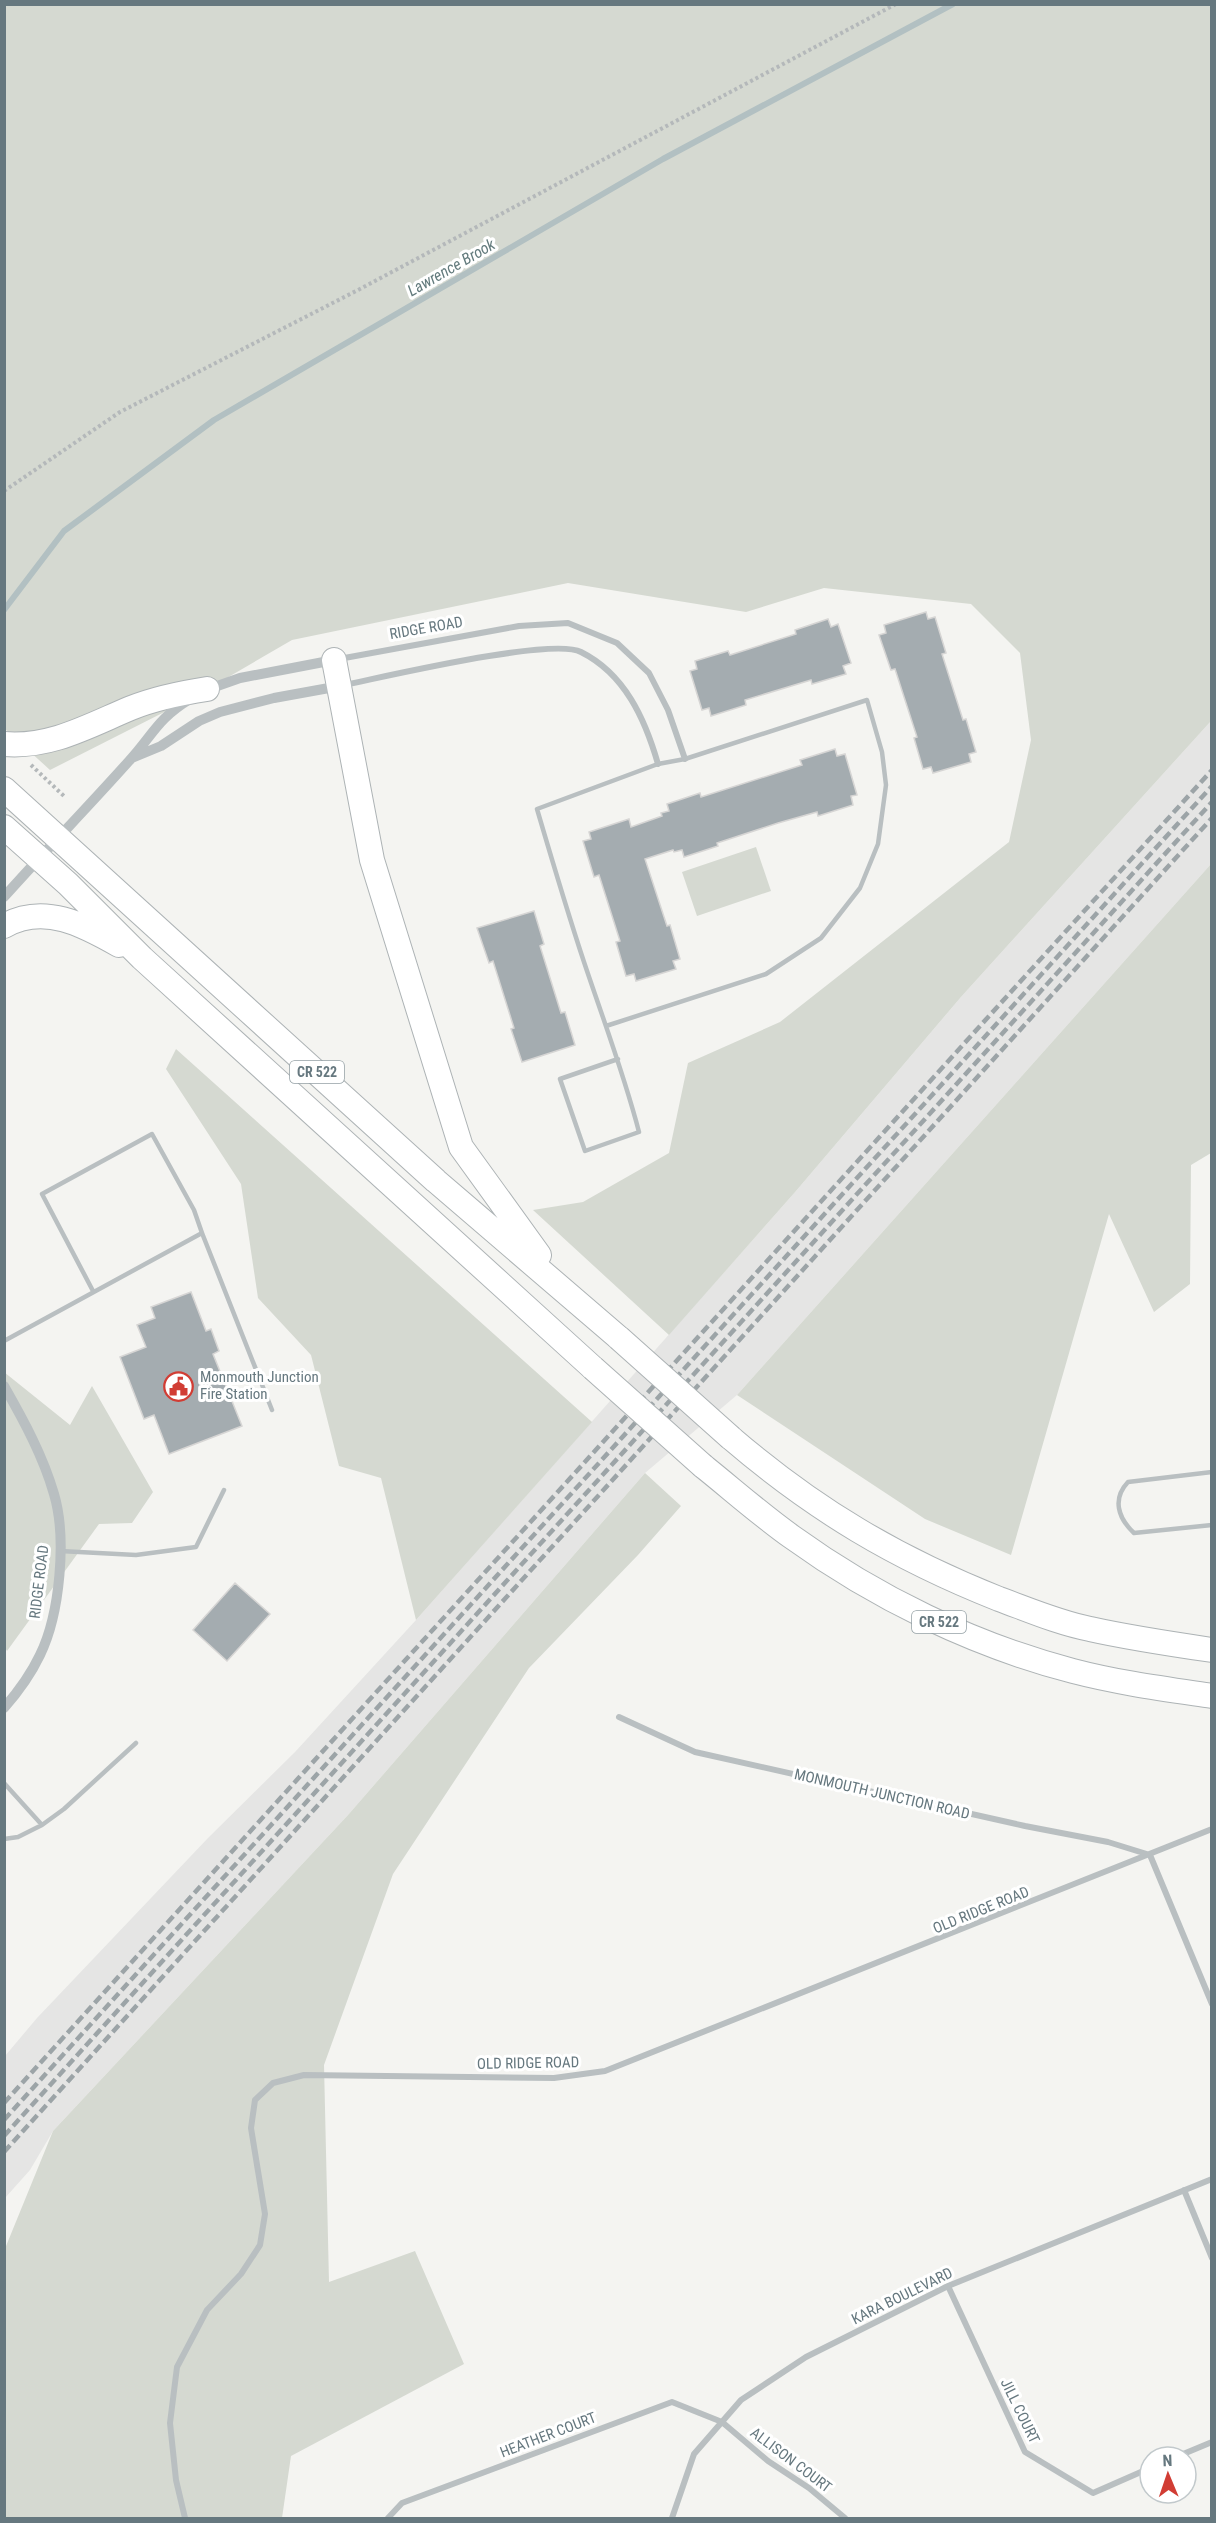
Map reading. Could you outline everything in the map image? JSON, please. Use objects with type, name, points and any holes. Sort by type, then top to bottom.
[{"type":"main road","points":[[334,660],[372,860],[460,1147],[520,1231],[578,1303]]},
{"type":"main road","points":[[4,744],[40,743],[81,731],[132,708],[169,695],[207,689]]},
{"type":"main road","name":"CR 522","points":[[4,789],[436,1180],[620,1338],[770,1472],[813,1503],[881,1545],[955,1581],[1026,1609],[1088,1629],[1212,1650]]},
{"type":"main road","name":"CR 522","points":[[4,826],[68,884],[142,958],[593,1368],[703,1466],[792,1537],[865,1583],[930,1618],[1005,1649],[1073,1671],[1212,1696]]},
{"type":"main road","points":[[4,926],[13,921],[43,915],[69,920],[142,958]]},
{"type":"street","name":"RIDGE ROAD","points":[[4,897],[131,759],[151,731],[171,710],[207,689],[240,678],[519,626],[567,623],[617,643],[649,673],[668,710],[685,759]]},
{"type":"street","name":"RIDGE ROAD","points":[[131,759],[161,746],[200,721],[220,712],[274,698],[529,650],[579,650],[606,668],[629,692],[652,744],[658,764]]},
{"type":"street","name":"RIDGE ROAD","points":[[4,1386],[24,1422],[54,1495],[60,1551],[54,1612],[41,1654],[20,1689],[4,1708]]},
{"type":"street","name":"MONMOUTH JUNCTION ROAD","points":[[619,1717],[695,1752],[1025,1827],[1108,1842],[1150,1855]]},
{"type":"street","name":"OLD RIDGE ROAD","points":[[185,2518],[176,2480],[170,2423],[177,2367],[207,2310],[241,2274],[260,2245],[266,2214],[251,2128],[255,2100],[273,2083],[304,2075],[554,2078],[605,2072],[1212,1829]]},
{"type":"street","points":[[1150,1855],[1212,2004]]},
{"type":"street","points":[[1203,1986],[1212,1983]]},
{"type":"street","name":"KARA BOULEVARD","points":[[672,2518],[694,2454],[741,2400],[806,2357],[948,2286],[1212,2179]]},
{"type":"street","points":[[1185,2190],[1212,2258]]},
{"type":"street","name":"JILL COURT","points":[[948,2286],[1024,2452],[1093,2493],[1138,2473]]},
{"type":"street","name":"HEATHER COURT","points":[[388,2518],[402,2503],[672,2402],[722,2422]]},
{"type":"street","name":"ALLISON COURT","points":[[722,2422],[768,2461],[808,2488],[843,2514],[845,2518]]},
{"type":"street","points":[[1198,2448],[1212,2442]]},
{"type":"lane","points":[[606,1026],[766,974],[821,938],[860,888],[878,844],[886,785],[882,752],[867,700],[685,759],[658,764],[537,809],[606,1026],[618,1059],[639,1132],[585,1152],[560,1078],[618,1059]]},
{"type":"lane","points":[[93,1292],[42,1194],[152,1134],[194,1210],[272,1410]]},
{"type":"lane","points":[[4,1341],[202,1233]]},
{"type":"lane","points":[[1212,1472],[1128,1482],[1122,1488],[1118,1506],[1119,1516],[1134,1533],[1212,1525]]},
{"type":"lane","points":[[60,1551],[136,1555],[196,1548],[224,1490]]},
{"type":"lane","points":[[4,1839],[18,1837],[42,1825],[64,1809],[136,1743]]},
{"type":"lane","points":[[4,1783],[42,1825]]},
{"type":"path","points":[[4,491],[120,412],[358,290],[896,4]]},
{"type":"path","points":[[31,765],[65,797]]},
{"type":"shaded area","points":[[4,5],[1211,5],[1211,721],[961,997],[796,1191],[669,1335],[533,1210],[583,1202],[669,1153],[688,1063],[780,1022],[1009,842],[1031,740],[1020,653],[971,604],[824,588],[746,612],[568,583],[292,640],[194,697],[50,770],[5,729]]},
{"type":"shaded area","points":[[1211,721],[1211,864],[737,1395],[645,1473],[348,1815],[53,2131],[30,2170],[5,2198],[5,2056],[37,2018],[208,1838],[295,1752],[416,1620],[796,1191],[961,997]]},
{"type":"shaded area","points":[[756,847],[771,891],[697,916],[682,872]]},
{"type":"shaded area","points":[[1211,864],[1211,1153],[1191,1165],[1190,1284],[1154,1312],[1109,1214],[1011,1555],[925,1519],[737,1395]]},
{"type":"shaded area","points":[[176,1049],[592,1422],[416,1620],[381,1478],[339,1466],[311,1355],[258,1298],[241,1184],[166,1069]]},
{"type":"shaded area","points":[[4,1372],[70,1425],[92,1386],[153,1492],[132,1523],[99,1524],[7,1651],[4,1646]]},
{"type":"shaded area","points":[[645,1473],[681,1506],[638,1555],[529,1668],[393,1874],[324,2065],[329,2282],[415,2251],[464,2364],[291,2456],[282,2518],[5,2518],[4,2251],[53,2131],[348,1815]]},
{"type":"building","points":[[926,612],[928,619],[935,617],[946,653],[942,654],[976,752],[969,754],[971,762],[933,773],[931,767],[923,769],[914,738],[917,737],[895,669],[891,670],[879,635],[886,633],[884,625]]},
{"type":"building","points":[[828,619],[831,627],[838,624],[851,663],[843,666],[846,674],[812,684],[811,680],[745,700],[746,705],[711,716],[709,708],[702,710],[690,671],[697,669],[695,661],[728,651],[730,655],[796,634],[795,630]]},
{"type":"building","points":[[835,749],[837,756],[845,754],[857,795],[851,796],[853,805],[818,816],[817,812],[778,823],[717,843],[718,846],[684,857],[682,850],[674,852],[673,850],[645,859],[680,959],[673,961],[676,969],[636,981],[634,974],[626,976],[616,942],[620,941],[599,875],[594,877],[583,841],[591,839],[589,832],[629,819],[631,827],[662,816],[661,813],[669,811],[667,804],[700,793],[701,797],[802,765],[800,760]]},
{"type":"building","points":[[534,911],[544,944],[540,946],[561,1013],[565,1012],[575,1045],[522,1062],[493,961],[489,963],[477,928]]},
{"type":"building","name":"Monmouth Junction Fire Station","points":[[191,1292],[206,1331],[211,1329],[219,1351],[213,1354],[242,1426],[169,1454],[154,1415],[144,1419],[120,1357],[146,1347],[137,1325],[155,1318],[151,1307]]},
{"type":"building","points":[[235,1583],[270,1614],[227,1661],[193,1630]]},
{"type":"waterway","name":"Lawrence Brook","points":[[4,610],[64,531],[214,420],[663,159],[953,4]]},
{"type":"railway","points":[[4,2103],[1212,770]]},
{"type":"railway","points":[[4,2120],[1212,786]]},
{"type":"railway","points":[[4,2136],[1212,802]]},
{"type":"railway","points":[[4,2152],[1212,818]]},
{"type":"place","name":"Monmouth Junction Fire Station","points":[[179,1386]]}]
